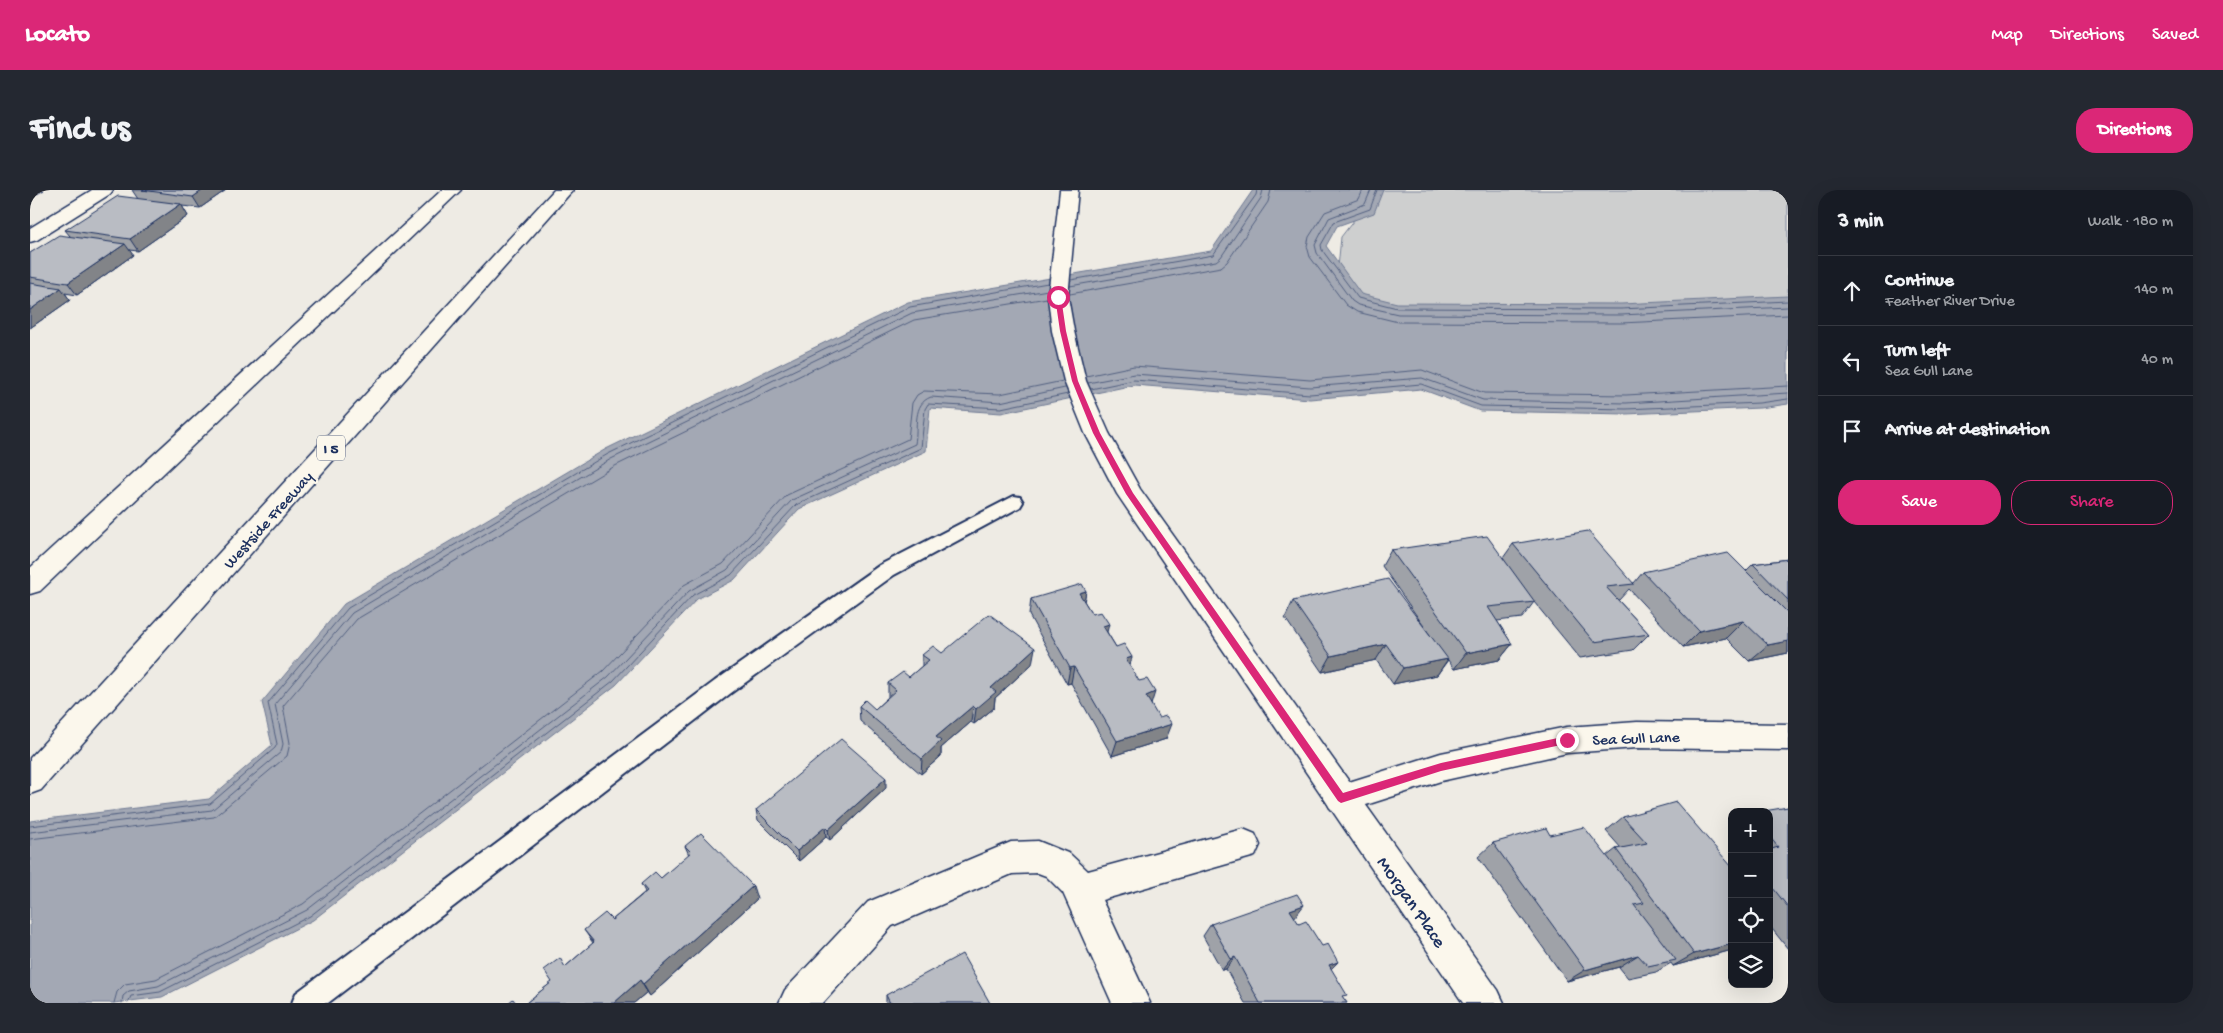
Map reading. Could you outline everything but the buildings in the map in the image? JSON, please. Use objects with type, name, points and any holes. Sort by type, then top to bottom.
[{"type":"main road","points":[[30,236],[104,190]]},
{"type":"main road","points":[[30,584],[452,190]]},
{"type":"main road","name":"Westside Freeway","points":[[30,780],[564,190]]},
{"type":"main road","name":"Morgan Place","points":[[1069,190],[1058,297],[1063,331],[1075,381],[1093,424],[1130,494],[1485,1003]]},
{"type":"main road","name":"Sea Gull Lane","points":[[1341,798],[1441,767],[1567,740],[1637,735],[1788,737]]},
{"type":"main road","points":[[1080,890],[1243,845]]},
{"type":"main road","points":[[798,1003],[880,914],[1011,858],[1038,857],[1058,865],[1076,881],[1131,1003]]},
{"type":"lane","points":[[306,1003],[715,693],[879,576],[1014,502]]},
{"type":"shaded area","points":[[1377,190],[1788,190],[1788,329],[1444,325],[1335,298],[1341,237]]},
{"type":"water","points":[[1253,190],[1383,190],[1374,213],[1337,226],[1326,246],[1361,294],[1397,303],[1621,304],[1788,296],[1788,404],[1760,408],[1626,414],[1480,411],[1421,389],[1310,399],[1134,385],[1001,413],[930,408],[926,451],[799,509],[734,580],[697,599],[616,685],[313,920],[162,997],[114,1003],[30,1003],[30,821],[209,799],[272,745],[262,702],[344,604],[606,449],[908,302],[1211,251]]},
{"type":"route","points":[[1058,297],[1063,331],[1075,381],[1096,433],[1130,494],[1341,798],[1441,767],[1567,740]]}]
